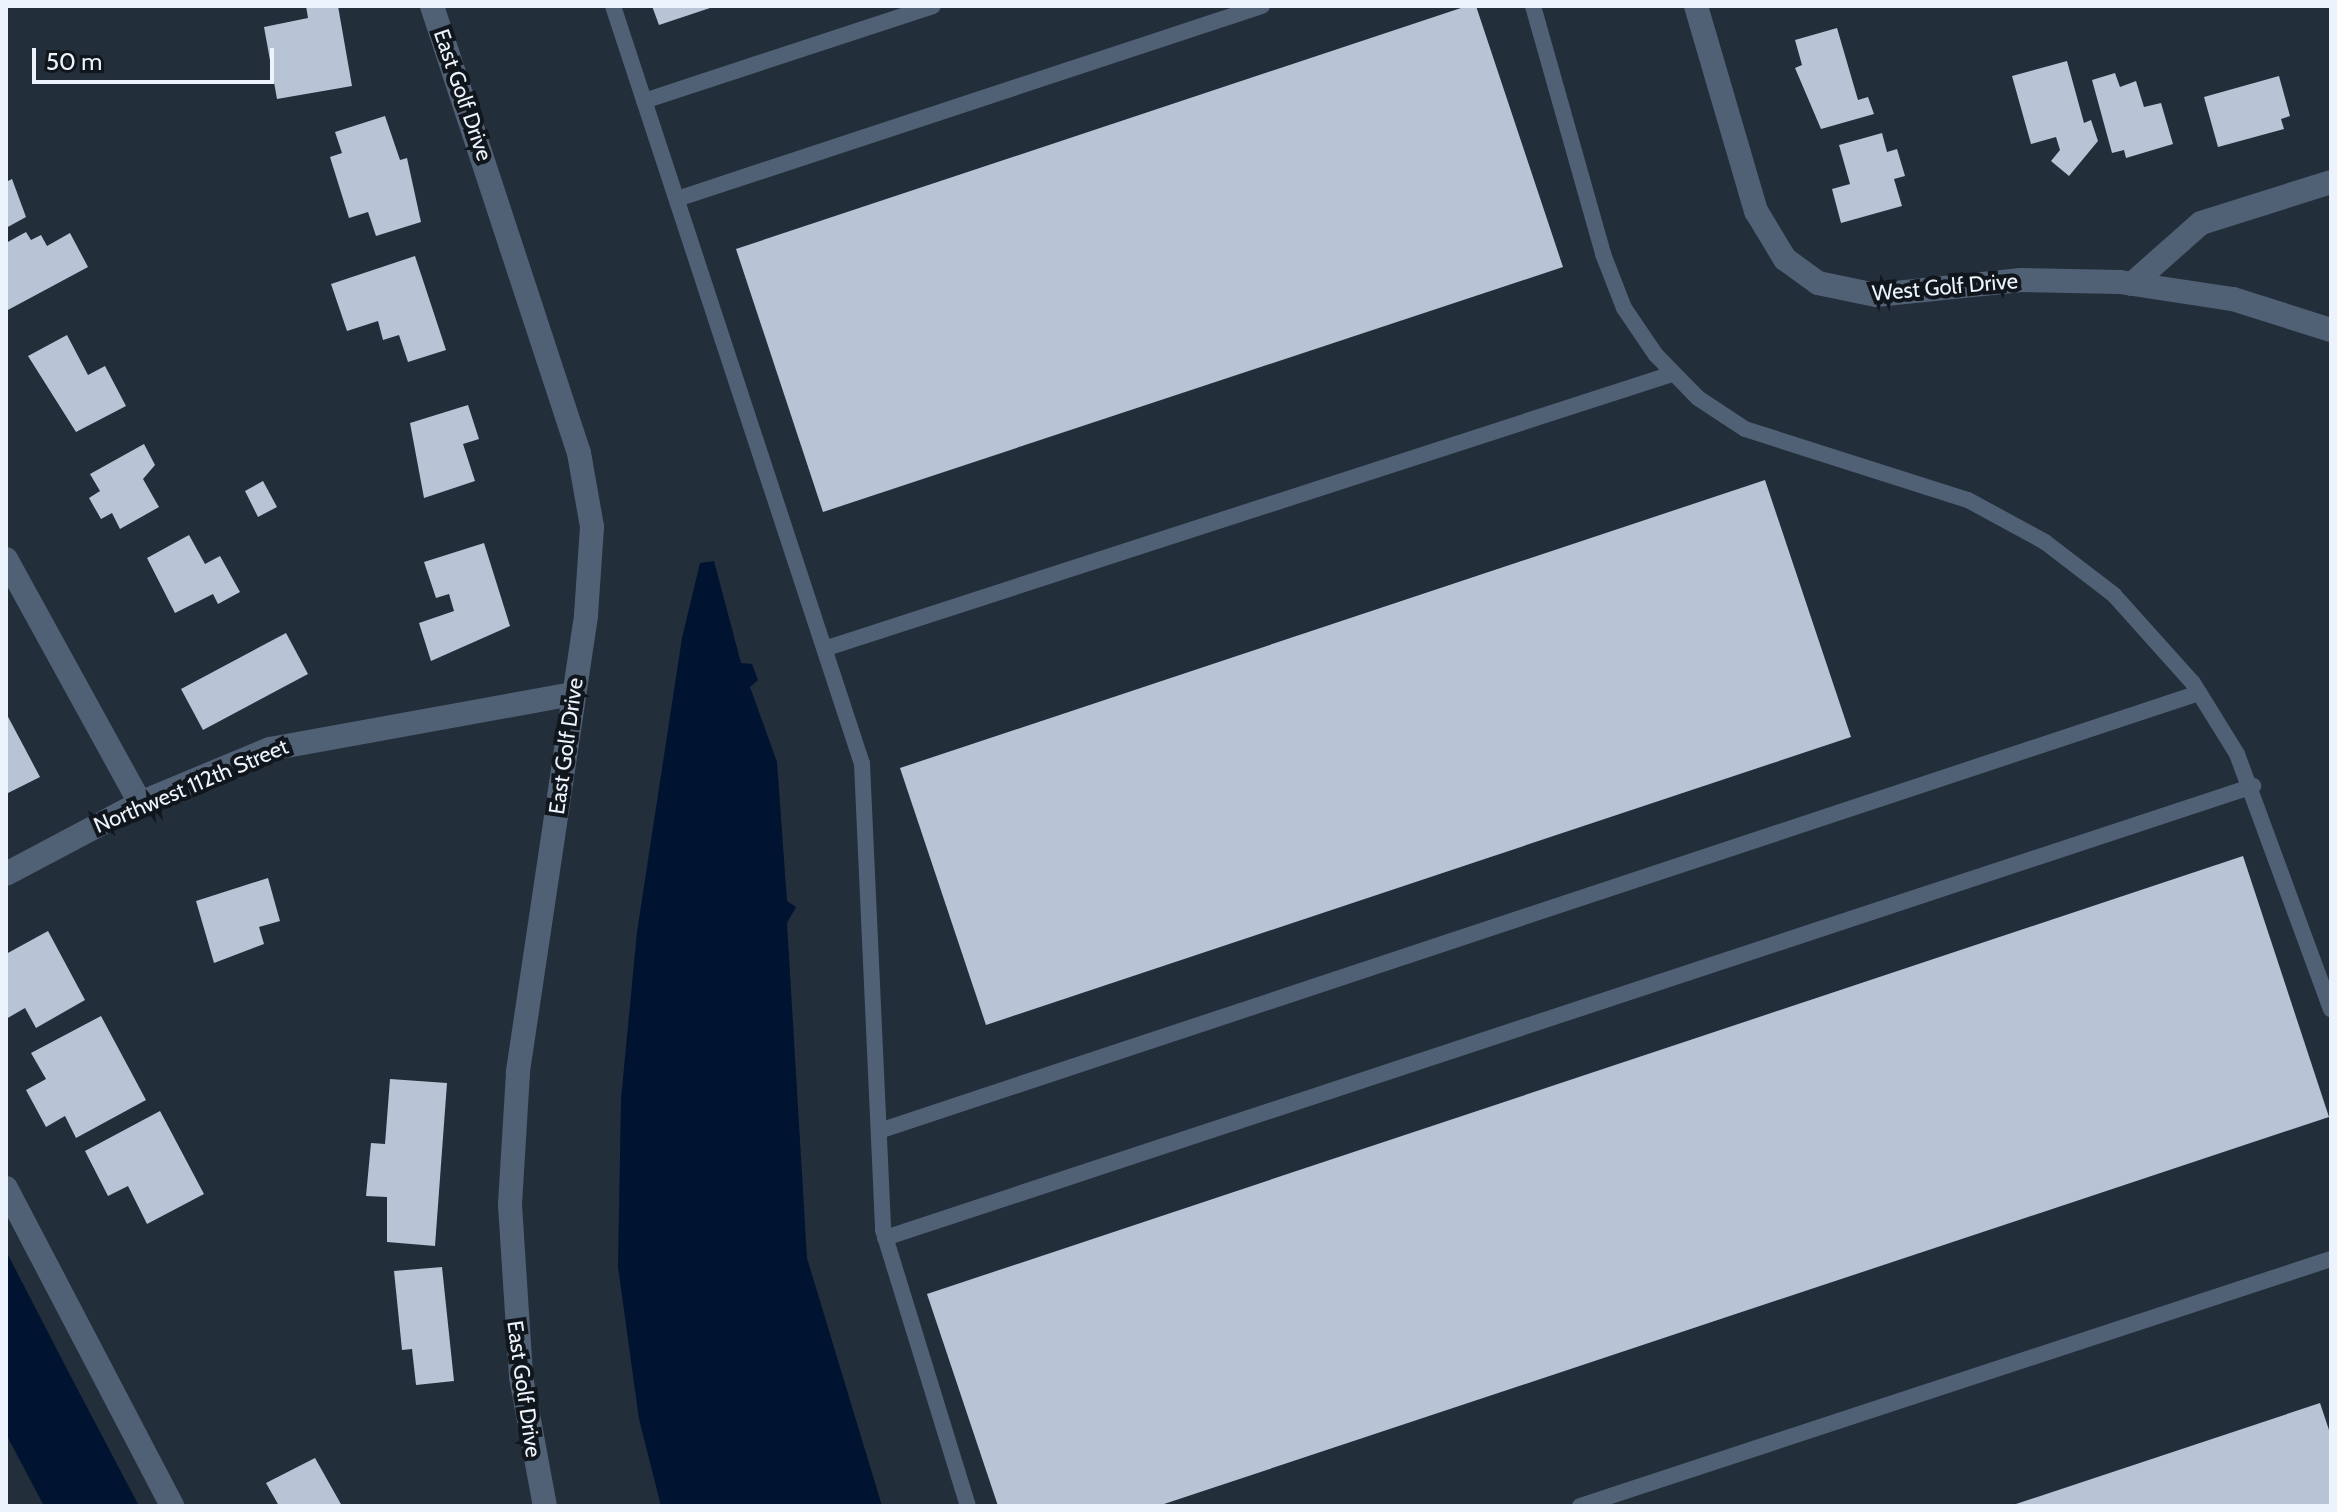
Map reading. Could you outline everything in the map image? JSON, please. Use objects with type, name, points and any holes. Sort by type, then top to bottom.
[{"type":"street","name":"East Golf Drive","points":[[432,6],[585,478],[592,552],[518,1073],[510,1205],[519,1362],[545,1506]]},
{"type":"street","name":"West Golf Drive","points":[[1696,6],[1756,211],[1775,246],[1804,276],[1876,295],[2021,280],[2132,284],[2233,299],[2331,330]]},
{"type":"street","points":[[2132,284],[2201,223],[2331,182]]},
{"type":"street","points":[[6,559],[140,803]]},
{"type":"street","name":"Northwest 112th Street","points":[[6,874],[140,803],[307,738],[574,694]]},
{"type":"street","points":[[6,1188],[172,1506]]},
{"type":"lane","points":[[613,6],[827,648],[868,805],[885,1238],[968,1506]]},
{"type":"lane","points":[[644,101],[933,6]]},
{"type":"lane","points":[[677,199],[1262,6]]},
{"type":"lane","points":[[1533,6],[1613,281],[1637,331],[1672,374],[1757,434],[1943,489],[2045,542],[2114,595],[2199,693],[2253,786],[2331,1009]]},
{"type":"lane","points":[[827,648],[1672,374]]},
{"type":"lane","points":[[879,1131],[2199,693]]},
{"type":"lane","points":[[885,1238],[2253,786]]},
{"type":"lane","points":[[1580,1506],[2331,1259]]},
{"type":"water","points":[[714,561],[741,663],[752,664],[758,680],[750,687],[777,762],[787,901],[796,907],[787,923],[807,1258],[882,1506],[661,1506],[639,1419],[618,1267],[621,1099],[637,932],[682,638],[700,563]]},
{"type":"water","points":[[6,1251],[139,1506],[44,1506],[6,1434]]},
{"type":"building","points":[[306,6],[338,6],[352,86],[277,99],[264,27],[308,18]]},
{"type":"building","points":[[652,6],[713,6],[713,7],[659,25]]},
{"type":"building","points":[[1467,6],[1476,6],[1563,267],[823,512],[736,249]]},
{"type":"building","points":[[1837,28],[1858,100],[1868,97],[1874,114],[1821,129],[1795,68],[1802,65],[1795,40]]},
{"type":"building","points":[[2067,61],[2084,123],[2091,120],[2098,141],[2069,176],[2051,161],[2060,150],[2056,137],[2031,144],[2012,76]]},
{"type":"building","points":[[2115,73],[2120,87],[2136,81],[2144,107],[2161,103],[2173,144],[2126,158],[2124,150],[2112,153],[2092,80]]},
{"type":"building","points":[[2279,76],[2290,116],[2281,119],[2284,129],[2218,147],[2204,97]]},
{"type":"building","points":[[385,116],[400,160],[407,158],[421,222],[376,236],[368,212],[349,218],[330,157],[342,153],[335,132]]},
{"type":"building","points":[[1882,133],[1887,152],[1897,149],[1905,176],[1894,179],[1902,206],[1841,223],[1832,189],[1850,184],[1839,145]]},
{"type":"building","points":[[12,179],[26,217],[6,228],[6,182]]},
{"type":"building","points":[[26,232],[31,240],[41,235],[47,246],[70,233],[88,267],[6,311],[6,243]]},
{"type":"building","points":[[415,256],[446,350],[408,362],[399,335],[383,340],[378,321],[347,331],[331,284]]},
{"type":"building","points":[[67,335],[88,375],[105,366],[126,406],[76,432],[28,356]]},
{"type":"building","points":[[468,405],[479,439],[463,444],[475,481],[424,498],[410,423]]},
{"type":"building","points":[[144,444],[155,465],[143,479],[159,507],[120,529],[112,513],[101,519],[89,498],[100,491],[90,474]]},
{"type":"building","points":[[1765,480],[1851,737],[986,1025],[900,768]]},
{"type":"building","points":[[263,481],[277,507],[258,517],[245,491]]},
{"type":"building","points":[[189,535],[205,564],[220,556],[240,592],[218,604],[213,594],[175,613],[147,558]]},
{"type":"building","points":[[484,543],[510,626],[431,661],[419,623],[454,611],[449,594],[436,598],[424,562]]},
{"type":"building","points":[[286,633],[308,674],[203,730],[181,689]]},
{"type":"building","points":[[6,713],[40,777],[6,794]]},
{"type":"building","points":[[2243,856],[2329,1117],[1158,1506],[998,1506],[927,1294]]},
{"type":"building","points":[[268,878],[280,921],[259,927],[264,944],[214,963],[196,901]]},
{"type":"building","points":[[48,931],[85,1000],[36,1028],[25,1008],[6,1019],[6,954]]},
{"type":"building","points":[[101,1016],[146,1100],[76,1138],[65,1116],[46,1127],[26,1090],[46,1079],[31,1053]]},
{"type":"building","points":[[390,1079],[447,1083],[435,1246],[387,1242],[387,1197],[366,1196],[371,1143],[385,1144]]},
{"type":"building","points":[[160,1111],[204,1194],[147,1224],[128,1186],[108,1196],[85,1151]]},
{"type":"building","points":[[442,1267],[454,1381],[416,1385],[412,1349],[402,1350],[394,1271]]},
{"type":"building","points":[[2320,1403],[2331,1436],[2331,1506],[2010,1506]]},
{"type":"building","points":[[315,1458],[342,1506],[279,1506],[266,1483]]}]
